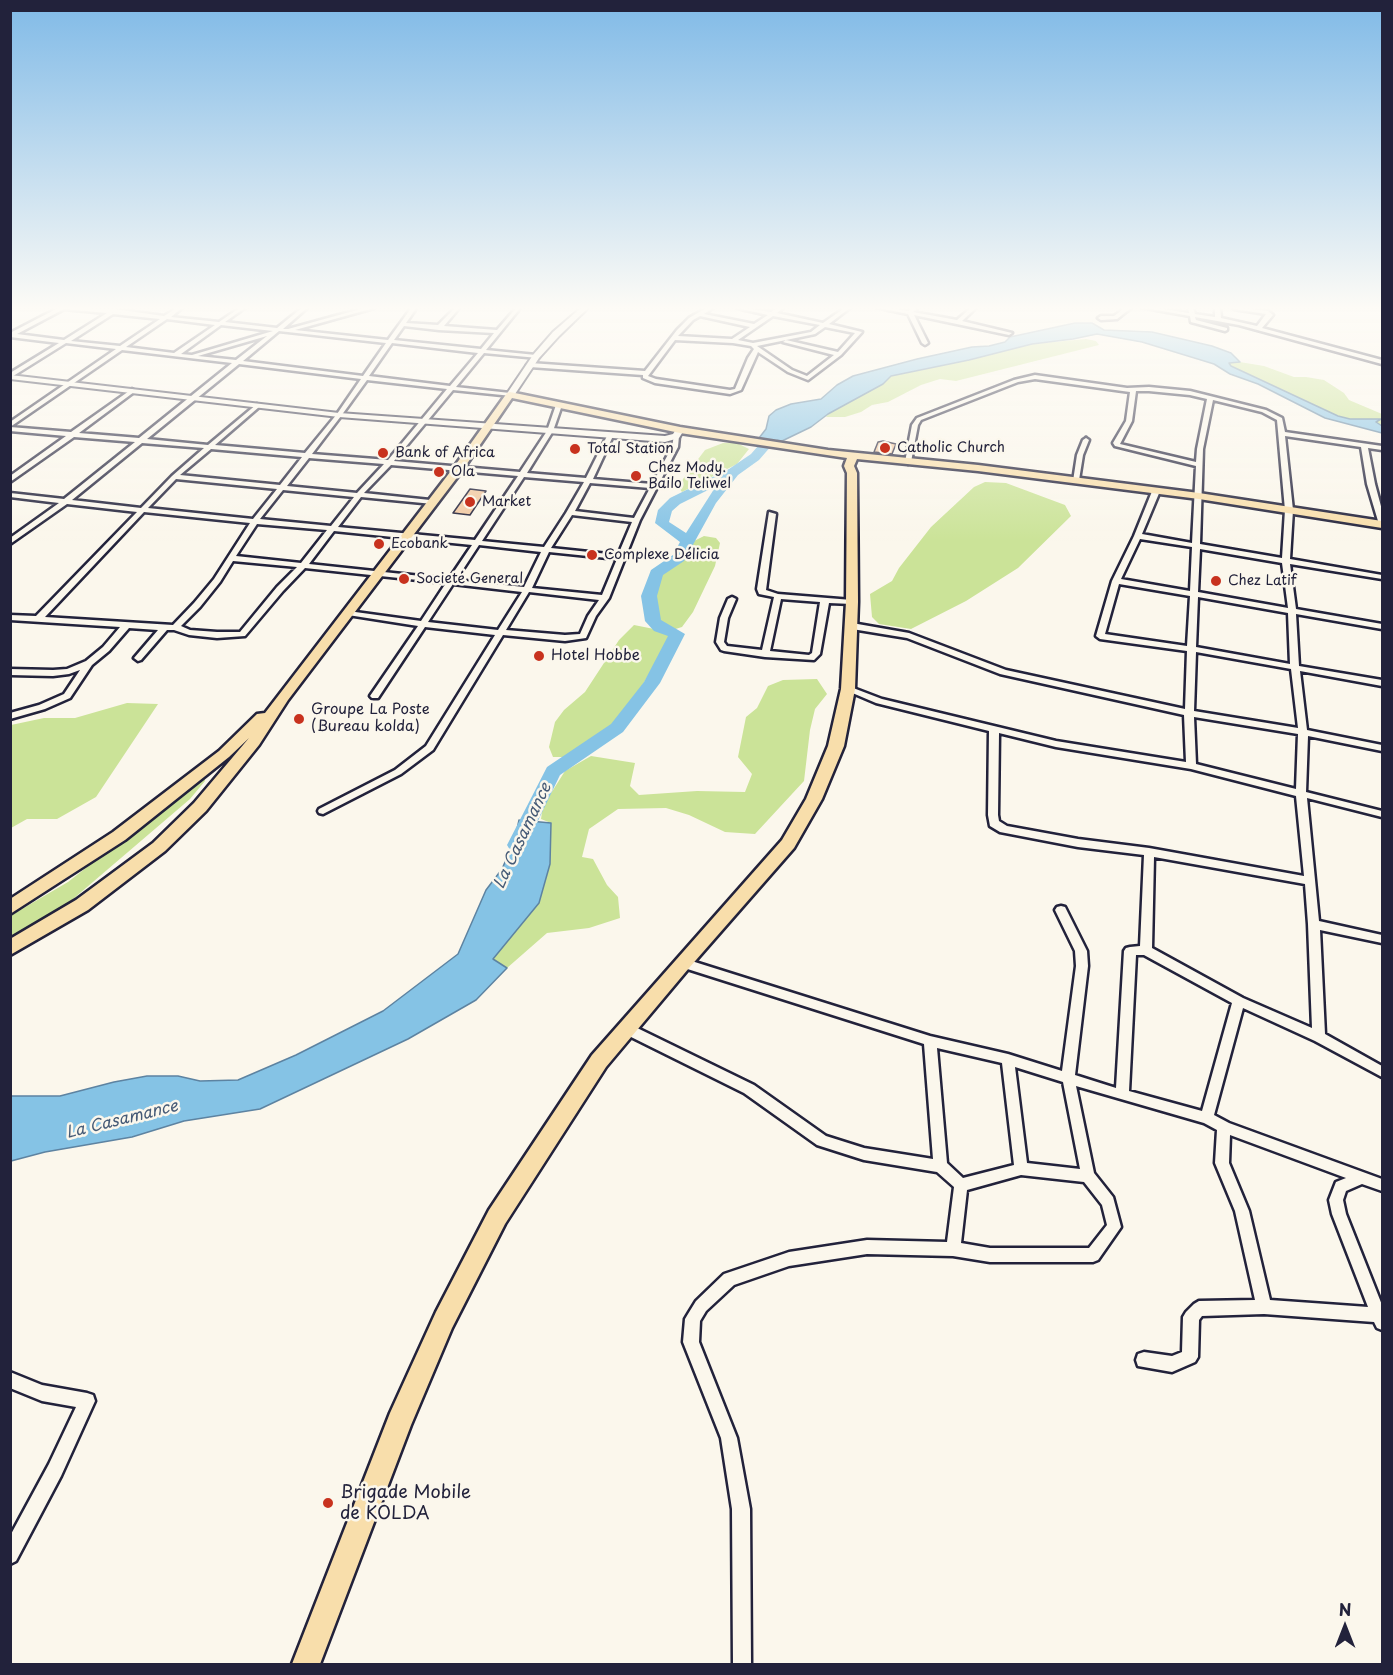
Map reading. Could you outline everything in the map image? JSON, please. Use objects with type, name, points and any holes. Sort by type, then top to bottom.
[{"type":"main road","points":[[85,385],[339,415],[424,422],[665,439],[678,433]]},
{"type":"main road","points":[[10,948],[82,905],[159,847],[200,807],[254,742],[282,698],[378,574],[430,502],[458,469],[517,385]]},
{"type":"main road","points":[[510,395],[678,433],[705,432],[828,453],[854,463],[908,462],[1075,480],[1383,523]]},
{"type":"main road","points":[[306,1665],[399,1422],[444,1320],[497,1217],[600,1061],[682,963],[731,911],[788,844],[814,799],[836,746],[848,689],[852,626],[854,463]]},
{"type":"main road","points":[[10,908],[119,836],[162,804],[224,754],[282,698]]},
{"type":"street","points":[[10,427],[65,385]]},
{"type":"street","points":[[10,542],[66,501],[209,385]]},
{"type":"street","points":[[175,627],[197,605],[255,521],[305,455],[339,415],[359,385]]},
{"type":"street","points":[[433,385],[510,395]]},
{"type":"street","points":[[683,385],[730,392],[738,390],[740,385]]},
{"type":"street","points":[[908,462],[915,425],[919,419],[1005,385]]},
{"type":"street","points":[[1102,385],[1133,390],[1190,393],[1273,414],[1280,418],[1289,510],[1286,561],[1303,732],[1301,794],[1314,924],[1319,1037]]},
{"type":"street","points":[[10,617],[126,626],[175,627],[189,632],[217,635],[242,634],[279,589],[303,566],[360,494],[424,422],[451,387]]},
{"type":"street","points":[[1133,390],[1129,421],[1117,445],[1200,465]]},
{"type":"street","points":[[10,480],[132,391]]},
{"type":"street","points":[[1191,766],[1189,713],[1196,595],[1200,449],[1210,398]]},
{"type":"street","points":[[39,618],[174,477],[257,405]]},
{"type":"street","points":[[375,696],[479,543],[549,431],[560,405]]},
{"type":"street","points":[[10,427],[70,435],[653,486]]},
{"type":"street","points":[[348,613],[501,632],[575,639],[583,636],[592,616],[605,598],[636,520],[675,447],[678,433]]},
{"type":"street","points":[[1282,434],[1383,448]]},
{"type":"street","points":[[323,811],[398,772],[416,761],[430,748],[528,588],[546,549],[570,513],[610,436]]},
{"type":"street","points":[[1075,480],[1080,455],[1086,440]]},
{"type":"street","points":[[1364,446],[1371,484],[1383,523]]},
{"type":"street","points":[[174,477],[430,502]]},
{"type":"street","points":[[1156,491],[1138,536],[1116,580],[1100,636],[1192,649],[1383,683]]},
{"type":"street","points":[[10,495],[620,557]]},
{"type":"street","points":[[570,513],[636,520]]},
{"type":"street","points":[[772,514],[761,588],[766,594],[852,602]]},
{"type":"street","points":[[1138,536],[1383,577]]},
{"type":"street","points":[[231,558],[605,598]]},
{"type":"street","points":[[1116,580],[1383,626]]},
{"type":"street","points":[[765,654],[778,596]]},
{"type":"street","points":[[732,599],[724,618],[720,642],[724,648],[765,654],[814,657],[825,599]]},
{"type":"street","points":[[10,716],[49,705],[67,696],[89,663],[106,649],[126,626]]},
{"type":"street","points":[[852,626],[909,636],[1003,672],[1189,713],[1383,748]]},
{"type":"street","points":[[138,658],[164,628]]},
{"type":"street","points":[[10,672],[53,673],[69,671],[89,663]]},
{"type":"street","points":[[848,689],[879,701],[994,729],[1088,750],[1191,766],[1383,814]]},
{"type":"street","points":[[994,729],[992,799],[994,823],[1004,829],[1309,881]]},
{"type":"street","points":[[1146,950],[1149,852]]},
{"type":"street","points":[[742,1665],[741,1509],[729,1438],[691,1342],[693,1319],[701,1306],[729,1279],[789,1259],[867,1247],[953,1249],[990,1255],[1093,1256],[1114,1227],[1108,1202],[1088,1176],[1068,1077],[1082,966],[1081,951],[1061,910]]},
{"type":"street","points":[[1314,924],[1383,939]]},
{"type":"street","points":[[1122,1095],[1130,951],[1146,950],[1239,1001],[1319,1037],[1383,1072]]},
{"type":"street","points":[[682,963],[930,1041],[1008,1059],[1122,1095],[1207,1118],[1224,1127],[1383,1185]]},
{"type":"street","points":[[1207,1118],[1239,1001]]},
{"type":"street","points":[[627,1029],[749,1089],[822,1141],[864,1154],[940,1166],[961,1185]]},
{"type":"street","points":[[930,1041],[940,1166]]},
{"type":"street","points":[[1008,1059],[1021,1169]]},
{"type":"street","points":[[1224,1127],[1222,1163],[1242,1211],[1264,1307]]},
{"type":"street","points":[[961,1185],[1021,1169],[1088,1176]]},
{"type":"street","points":[[1144,1360],[1172,1364],[1190,1357],[1191,1317],[1199,1309],[1264,1307],[1381,1319],[1339,1214],[1336,1200],[1341,1187],[1360,1178]]},
{"type":"street","points":[[953,1249],[961,1185]]},
{"type":"street","points":[[10,1380],[42,1393],[87,1401],[55,1470],[10,1555]]},
{"type":"green space","points":[[881,385],[921,385],[888,402],[872,405],[861,412],[845,417],[826,417]]},
{"type":"green space","points":[[1271,385],[1332,385],[1344,393],[1349,400],[1382,414],[1382,426],[1375,422],[1380,419],[1350,419],[1338,416]]},
{"type":"green space","points":[[723,443],[737,443],[749,449],[737,464],[682,492],[679,488],[683,479],[705,450]]},
{"type":"green space","points":[[985,482],[1006,483],[1065,505],[1071,516],[1018,568],[966,601],[911,629],[879,624],[872,617],[870,594],[892,581],[899,568],[931,527],[974,487]]},
{"type":"green space","points":[[704,536],[716,538],[720,543],[715,566],[693,612],[682,627],[669,631],[662,624],[652,597],[664,571],[690,555],[692,542]]},
{"type":"green space","points":[[634,625],[664,631],[671,636],[635,698],[611,727],[564,757],[553,757],[549,747],[555,722],[564,710],[585,692],[619,640]]},
{"type":"green space","points":[[817,679],[827,694],[815,709],[804,781],[755,834],[725,832],[689,815],[666,808],[618,809],[589,829],[582,857],[593,859],[607,885],[618,897],[620,918],[589,928],[547,933],[507,968],[493,959],[539,903],[551,823],[541,819],[543,806],[565,771],[591,756],[635,763],[630,786],[639,795],[697,791],[745,792],[752,774],[738,757],[746,717],[757,708],[768,686],[783,680]]},
{"type":"green space","points":[[127,703],[158,704],[96,797],[57,819],[27,819],[11,828],[11,725],[44,718],[75,718]]},
{"type":"green space","points":[[204,775],[205,781],[190,799],[66,905],[11,940],[10,916],[68,882]]},
{"type":"water","points":[[837,385],[881,385],[828,414],[811,427],[782,441],[759,438],[766,429],[769,416],[776,410],[791,404],[821,399]]},
{"type":"water","points":[[1260,385],[1272,385],[1338,416],[1350,419],[1381,419],[1376,422],[1382,426],[1382,433],[1325,418]]},
{"type":"water","points":[[519,820],[551,823],[550,864],[539,903],[493,959],[507,968],[476,1000],[408,1039],[260,1109],[184,1121],[132,1137],[45,1152],[11,1161],[11,1096],[60,1096],[147,1076],[178,1076],[200,1081],[238,1080],[296,1055],[383,1011],[458,954],[486,890],[502,869],[515,839]]},
{"type":"building","name":"Catholic Church","points":[[878,442],[896,444],[892,454],[874,452]]},
{"type":"building","name":"Market","points":[[470,489],[486,491],[470,515],[453,513]]},
{"type":"waterway","name":"La Casamance","points":[[688,541],[662,523],[665,510],[675,501],[734,472],[755,457],[775,434],[784,428]]},
{"type":"waterway","points":[[688,541],[710,502],[732,474]]},
{"type":"waterway","name":"La Casamance","points":[[517,845],[553,771],[617,728],[652,683],[677,634],[660,628],[653,621],[649,596],[656,573],[679,558],[688,541]]},
{"type":"place","name":"Catholic Church","points":[[885,448]]},
{"type":"place","name":"Total Station","points":[[575,449]]},
{"type":"place","name":"Bank of Africa","points":[[383,453]]},
{"type":"place","name":"Ola","points":[[439,472]]},
{"type":"place","name":"Chez Mody. Bailo Teliwel","points":[[636,476]]},
{"type":"place","name":"Market","points":[[470,502]]},
{"type":"place","name":"Ecobank","points":[[379,544]]},
{"type":"place","name":"Complexe Délicia","points":[[592,555]]},
{"type":"place","name":"Societé General","points":[[404,579]]},
{"type":"place","name":"Chez Latif","points":[[1216,581]]},
{"type":"place","name":"Hotel Hobbe","points":[[539,656]]},
{"type":"place","name":"Groupe La Poste (Bureau kolda)","points":[[299,719]]},
{"type":"place","name":"Brigade Mobile de KOLDA","points":[[328,1503]]}]
